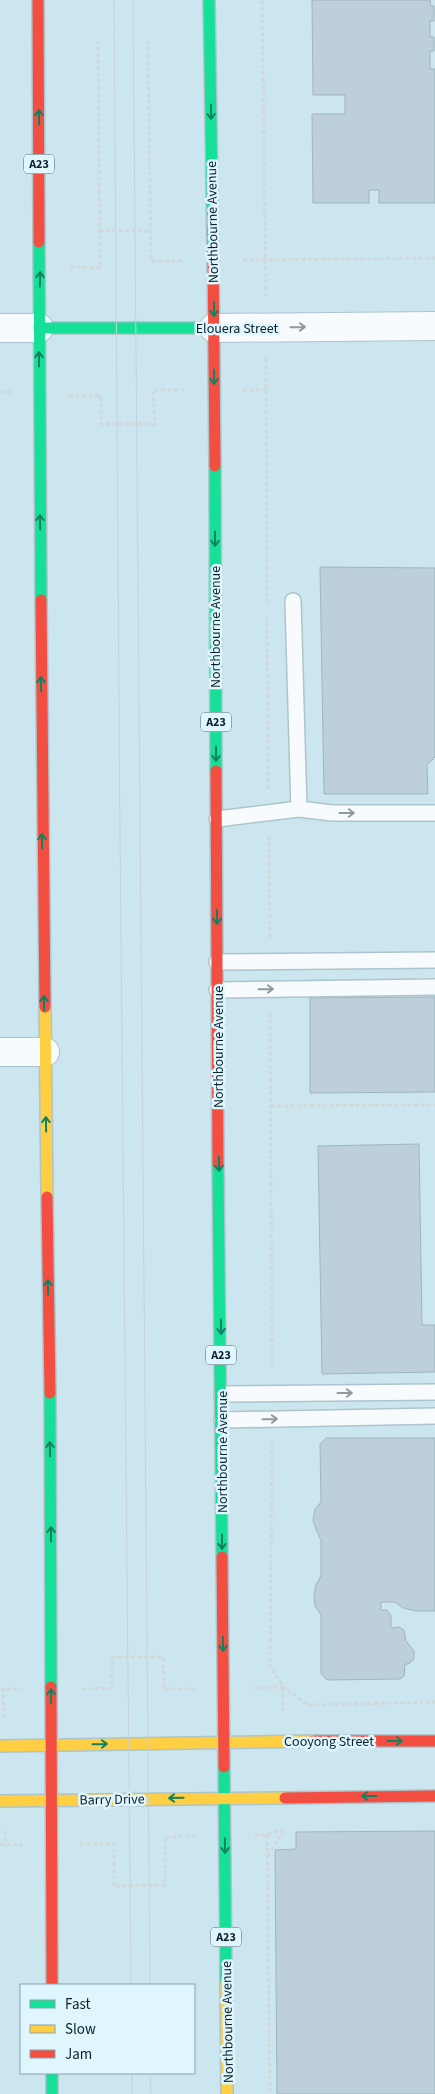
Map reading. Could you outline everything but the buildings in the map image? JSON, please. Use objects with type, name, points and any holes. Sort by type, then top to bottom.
[{"type":"main road","name":"A23","points":[[38,0],[39,328],[52,1745],[52,1984]]},
{"type":"main road","name":"Northbourne Avenue","points":[[209,0],[214,328],[217,990],[227,2094]]},
{"type":"main road","name":"Elouera Street","points":[[39,328],[214,328]]},
{"type":"main road","points":[[0,1746],[224,1741]]},
{"type":"main road","name":"Cooyong Street","points":[[224,1741],[435,1741]]},
{"type":"main road","points":[[224,1797],[435,1796]]},
{"type":"main road","name":"Barry Drive","points":[[0,1801],[224,1797]]},
{"type":"main road","points":[[52,2074],[52,2094]]},
{"type":"street","name":"Elouera Street","points":[[214,328],[435,326]]},
{"type":"street","points":[[0,328],[39,328]]},
{"type":"street","points":[[0,1052],[45,1052]]},
{"type":"lane","points":[[293,601],[299,809]]},
{"type":"lane","points":[[217,819],[299,809],[332,813],[435,813]]},
{"type":"lane","points":[[217,962],[435,960]]},
{"type":"lane","points":[[217,990],[435,987]]},
{"type":"lane","points":[[222,1394],[435,1392]]},
{"type":"lane","points":[[222,1420],[435,1416]]},
{"type":"path","points":[[262,0],[266,260],[435,258]]},
{"type":"path","points":[[98,41],[100,268]]},
{"type":"path","points":[[148,41],[151,261]]},
{"type":"path","points":[[99,230],[152,231]]},
{"type":"path","points":[[101,396],[101,424],[154,424],[153,390]]},
{"type":"path","points":[[265,390],[270,962]]},
{"type":"path","points":[[270,989],[272,1393]]},
{"type":"path","points":[[271,1106],[435,1105]]},
{"type":"path","points":[[272,1418],[270,1666],[283,1687],[308,1705],[435,1702]]},
{"type":"path","points":[[111,1688],[112,1658],[163,1657],[164,1689]]},
{"type":"path","points":[[267,1858],[286,1828]]},
{"type":"path","points":[[267,1835],[270,2094]]},
{"type":"path","points":[[114,1844],[114,1886],[165,1885],[165,1836]]},
{"type":"path","points":[[0,1844],[6,1845]]},
{"type":"tram line","points":[[114,0],[131,1984]]},
{"type":"tram line","points":[[133,0],[150,1984]]},
{"type":"tram line","points":[[132,2074],[132,2094]]},
{"type":"tram line","points":[[150,2074],[151,2094]]},
{"type":"traffic: fast","points":[[209,0],[213,251]]},
{"type":"traffic: fast","points":[[39,242],[41,600]]},
{"type":"traffic: fast","points":[[39,328],[214,328]]},
{"type":"traffic: fast","points":[[215,466],[216,771]]},
{"type":"traffic: fast","points":[[218,1164],[222,1557]]},
{"type":"traffic: fast","points":[[50,1393],[51,1687]]},
{"type":"traffic: fast","points":[[224,1767],[226,1983]]},
{"type":"traffic: fast","points":[[52,2074],[52,2094]]},
{"type":"traffic: slow","points":[[45,1007],[47,1197]]},
{"type":"traffic: slow","points":[[0,1746],[314,1741]]},
{"type":"traffic: slow","points":[[0,1801],[285,1798]]},
{"type":"traffic: slow","points":[[226,1983],[227,2094]]},
{"type":"traffic: jam","points":[[38,0],[39,242]]},
{"type":"traffic: jam","points":[[213,251],[215,466]]},
{"type":"traffic: jam","points":[[41,600],[45,1007]]},
{"type":"traffic: jam","points":[[216,771],[218,1164]]},
{"type":"traffic: jam","points":[[47,1197],[50,1393]]},
{"type":"traffic: jam","points":[[222,1557],[224,1767]]},
{"type":"traffic: jam","points":[[51,1687],[52,1984]]},
{"type":"traffic: jam","points":[[314,1741],[435,1741]]},
{"type":"traffic: jam","points":[[285,1798],[435,1796]]}]
